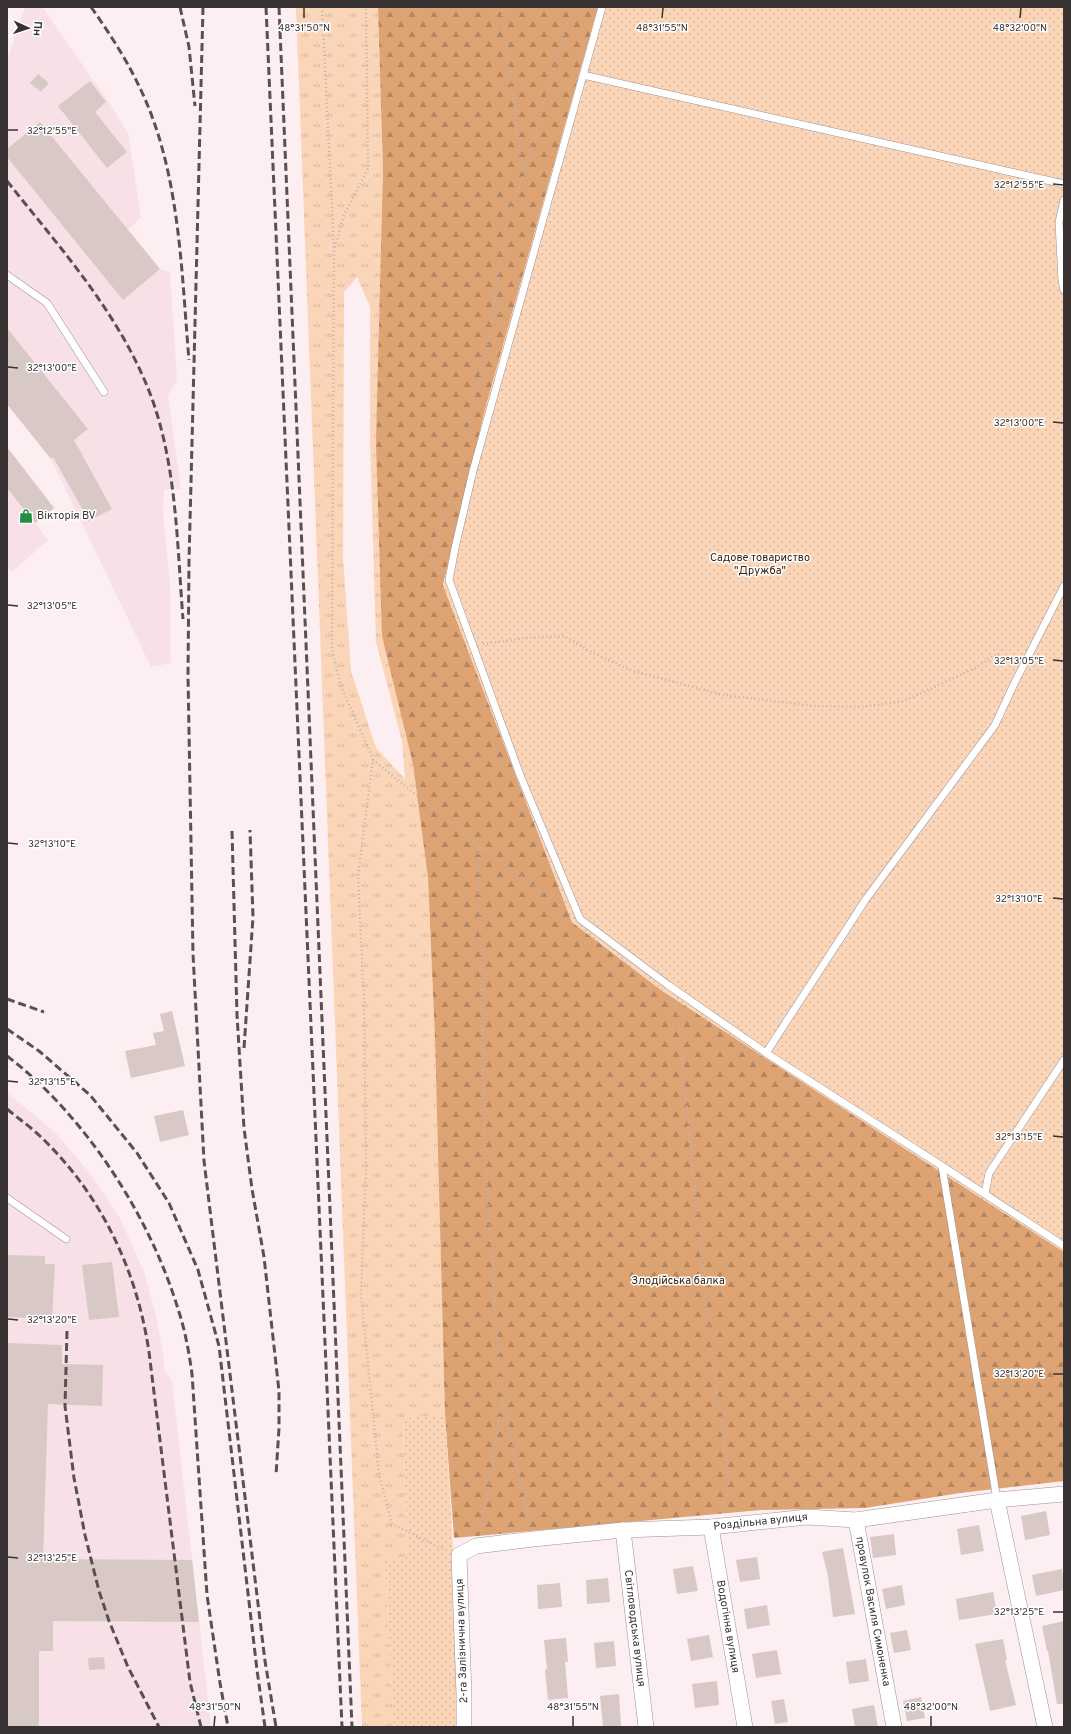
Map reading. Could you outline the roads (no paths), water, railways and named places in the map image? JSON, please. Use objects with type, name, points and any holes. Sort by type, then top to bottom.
[{"type":"street","name":"Роздільна вулиця","points":[[458,1555],[476,1546],[533,1538],[623,1530],[712,1527],[807,1517],[856,1520],[997,1500],[1064,1494]]},
{"type":"street","points":[[997,1500],[1045,1727]]},
{"type":"street","name":"провулок Василя Симоненка","points":[[856,1520],[894,1727]]},
{"type":"street","name":"Водогінна вулиця","points":[[712,1527],[745,1727]]},
{"type":"street","name":"Світловодська вулиця","points":[[623,1530],[646,1727]]},
{"type":"street","name":"2-га Залізнична вулиця","points":[[458,1555],[464,1727]]},
{"type":"lane","points":[[602,7],[473,470],[449,580],[520,775],[580,920],[668,985],[766,1053],[1064,1246]]},
{"type":"lane","points":[[583,75],[1064,184]]},
{"type":"lane","points":[[1064,200],[1059,222],[1062,281],[1064,290]]},
{"type":"lane","points":[[7,275],[47,303],[104,392]]},
{"type":"lane","points":[[766,1053],[866,899],[995,725],[1064,586]]},
{"type":"lane","points":[[985,1194],[989,1173],[1064,1060]]},
{"type":"lane","points":[[942,1166],[997,1500]]},
{"type":"lane","points":[[7,1198],[66,1239]]},
{"type":"railway","points":[[91,7],[116,44],[133,74],[152,116],[163,150],[176,219],[189,360]]},
{"type":"railway","points":[[180,7],[189,47],[195,106]]},
{"type":"railway","points":[[203,7],[189,561],[188,676],[193,954],[204,1161],[265,1661],[276,1727]]},
{"type":"railway","points":[[266,7],[342,1727]]},
{"type":"railway","points":[[279,7],[352,1727]]},
{"type":"railway","points":[[7,181],[88,283],[123,337],[151,396],[160,423],[171,478],[183,619]]},
{"type":"railway","points":[[244,1048],[253,917],[250,830]]},
{"type":"railway","points":[[232,831],[237,1015],[244,1128],[252,1189],[264,1257],[279,1391],[279,1428],[276,1475]]},
{"type":"railway","points":[[7,999],[44,1012]]},
{"type":"railway","points":[[7,1029],[39,1051],[90,1095],[137,1153],[169,1203],[198,1270],[219,1346],[265,1727]]},
{"type":"railway","points":[[7,1056],[35,1080],[62,1107],[88,1137],[111,1169],[132,1203],[150,1238],[166,1274],[178,1309],[183,1325],[192,1374],[207,1595],[228,1727]]},
{"type":"railway","points":[[7,1109],[42,1138],[82,1185],[114,1236],[136,1293],[149,1352],[190,1682],[201,1727]]},
{"type":"railway","points":[[67,1331],[65,1406],[74,1478],[85,1535],[99,1591],[109,1621],[128,1667],[159,1727]]},
{"type":"place","name":"Вікторія BV","points":[[26,516]]},
{"type":"park label","name":"Садове товариство \"Дружба\"","points":[[760,564]]},
{"type":"park label","name":"Злодійська балка","points":[[678,1281]]}]
